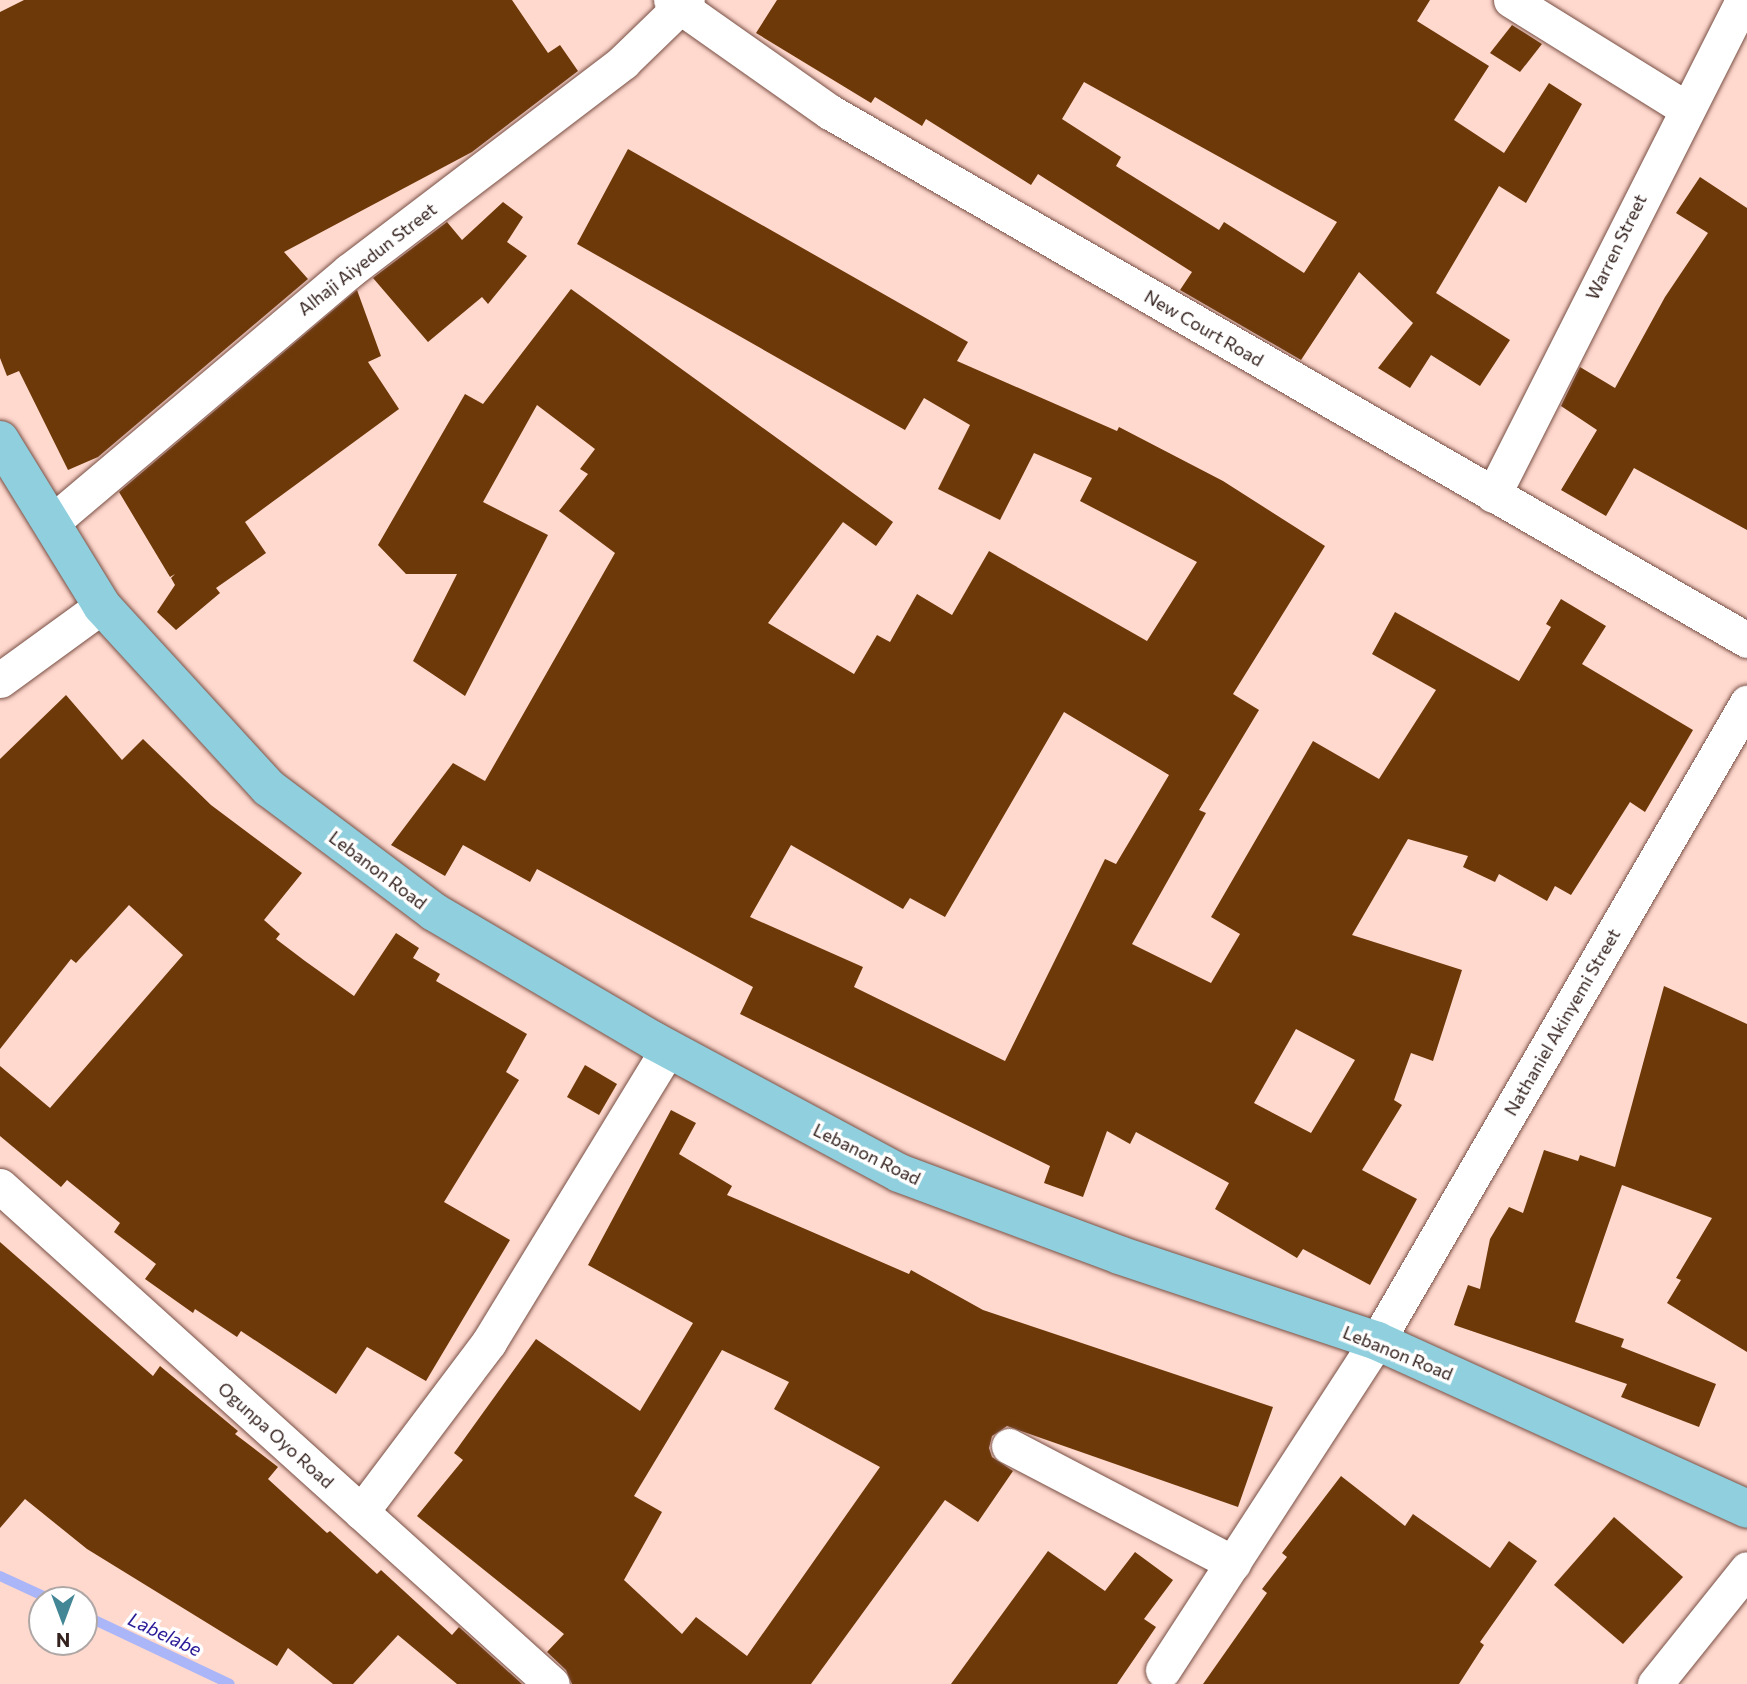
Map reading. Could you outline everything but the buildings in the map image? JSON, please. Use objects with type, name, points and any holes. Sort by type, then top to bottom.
[{"type":"main road","name":"Lebanon Road","points":[[0,440],[102,606],[268,788],[434,912],[668,1049],[899,1173],[1119,1255],[1377,1341],[1747,1509]]},
{"type":"street","points":[[1511,0],[1685,108]]},
{"type":"street","name":"Warren Street","points":[[1493,495],[1685,108],[1742,0]]},
{"type":"street","name":"New Court Road","points":[[679,3],[830,112],[1747,640]]},
{"type":"street","name":"Alhaji Aiyedun Street","points":[[51,523],[349,271],[623,62],[679,3]]},
{"type":"street","points":[[0,680],[102,606]]},
{"type":"street","name":"Nathaniel Akinyemi Street","points":[[1163,1670],[1377,1341],[1747,703]]},
{"type":"street","points":[[361,1512],[489,1342],[668,1049]]},
{"type":"street","name":"Ogunpa Oyo Road","points":[[0,1186],[552,1684]]},
{"type":"street","points":[[1009,1446],[1233,1563]]},
{"type":"street","points":[[1655,1684],[1747,1569]]},
{"type":"waterway","name":"Labelabe","points":[[0,1576],[28,1589]]},
{"type":"waterway","name":"Labelabe","points":[[98,1622],[230,1684]]}]
